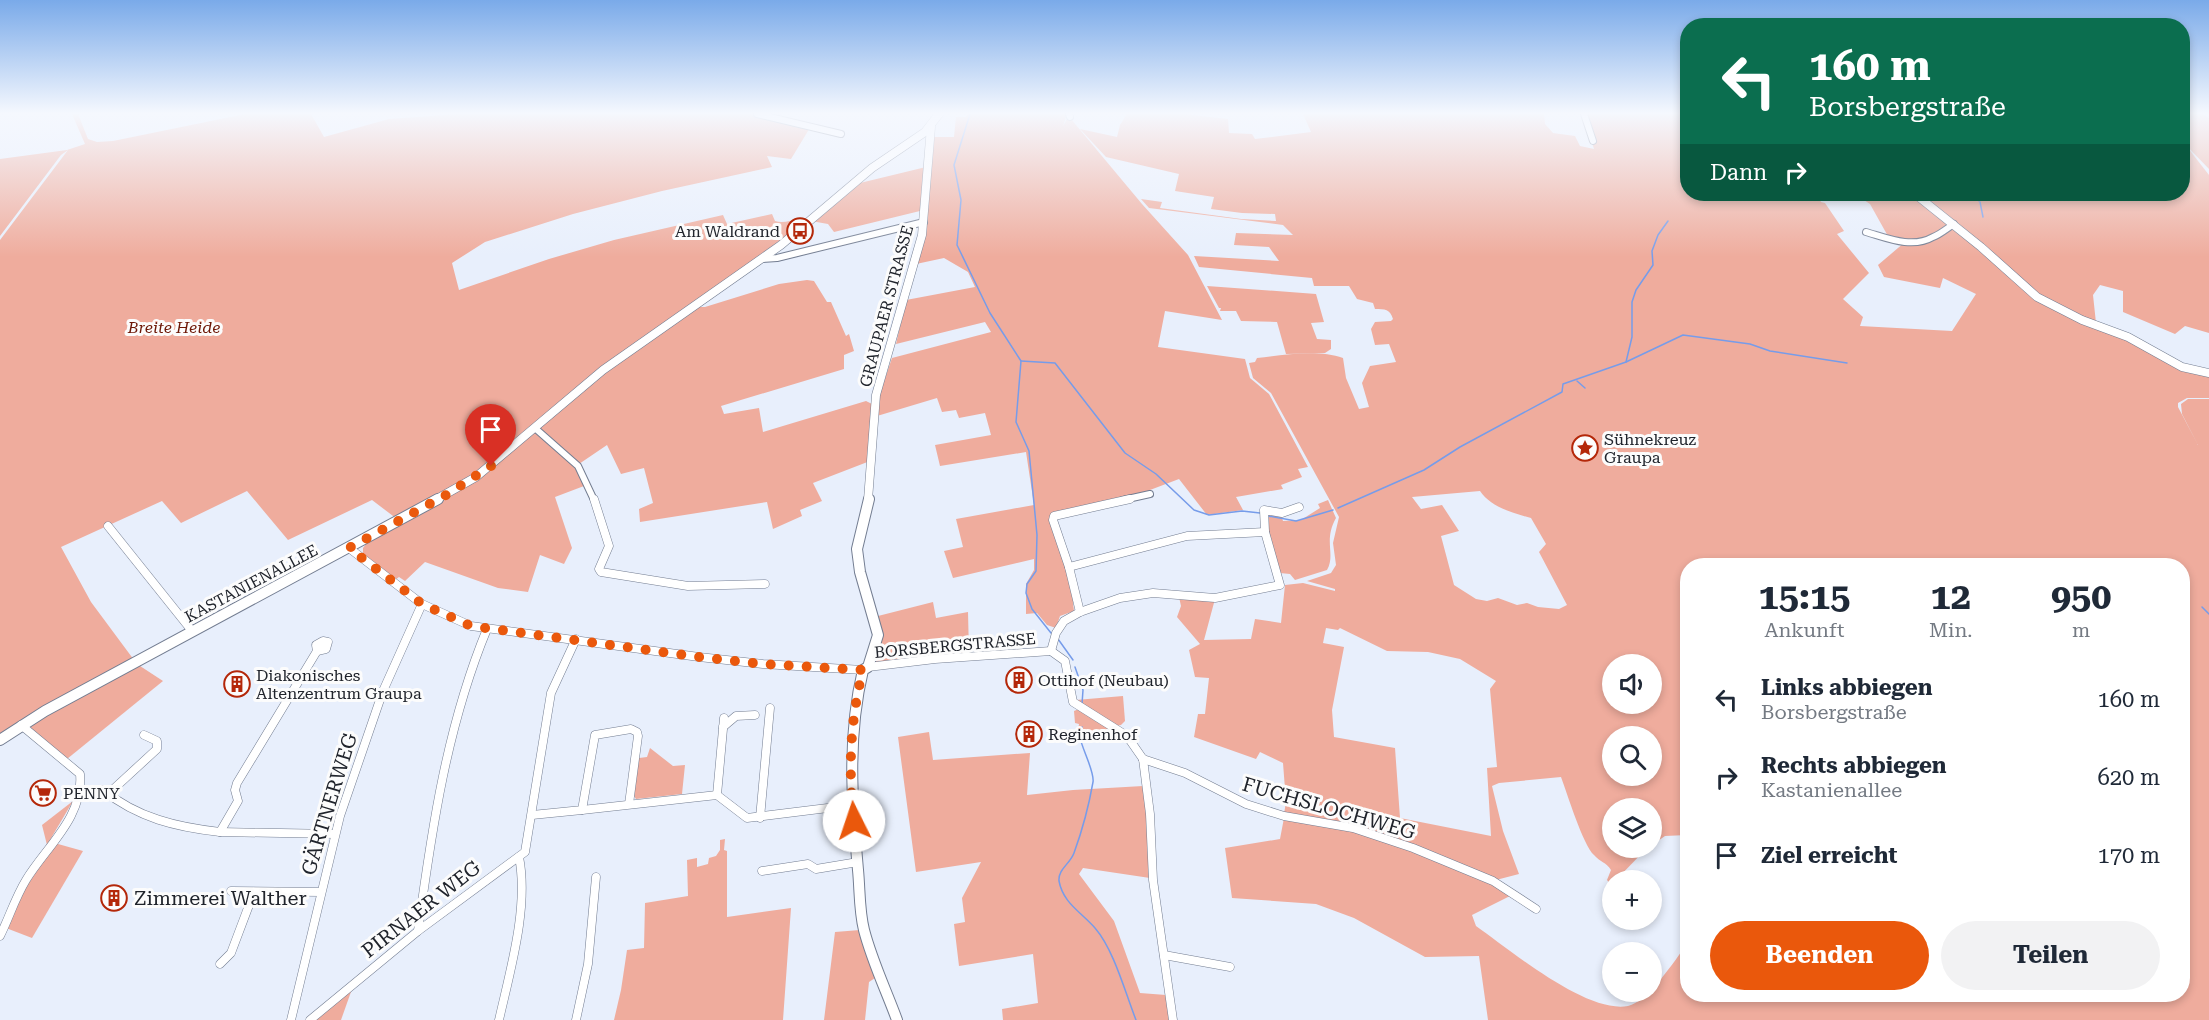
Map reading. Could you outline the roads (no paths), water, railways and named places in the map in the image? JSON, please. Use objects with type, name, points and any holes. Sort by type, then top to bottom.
[{"type":"street","name":"KASTANIENALLEE","points":[[0,740],[21,725],[476,477],[536,429],[603,370],[762,259],[881,162]]},
{"type":"street","name":"GRAUPAER STRASSE","points":[[897,1020],[874,964],[863,926],[852,805],[851,725],[878,635],[878,627],[860,572],[857,549],[871,489],[876,395],[902,311],[924,222],[928,162]]},
{"type":"street","points":[[1924,201],[1954,224],[2030,292],[2049,304],[2128,338],[2181,367],[2209,373]]},
{"type":"street","points":[[762,259],[777,258],[924,222]]},
{"type":"street","points":[[1866,232],[1905,242],[1921,242],[1938,235],[1954,224]]},
{"type":"street","points":[[536,429],[578,466],[594,499],[609,546],[599,571],[688,586],[765,584]]},
{"type":"street","points":[[1080,612],[1054,516],[1150,494]]},
{"type":"street","points":[[1173,1020],[1153,880],[1151,825],[1143,759],[1127,736],[1073,702],[1065,661],[1051,651],[1058,627],[1064,621],[1080,612],[1140,594],[1215,598],[1280,585],[1265,532],[1264,510],[1281,513],[1293,512],[1299,507]]},
{"type":"street","points":[[108,526],[192,632]]},
{"type":"street","points":[[1069,567],[1187,536],[1265,532]]},
{"type":"street","name":"BORSBERGSTRASSE","points":[[349,548],[422,604],[456,621],[486,629],[763,664],[866,669],[946,658],[1051,651]]},
{"type":"street","name":"GÄRTNERWEG","points":[[291,1020],[335,834],[383,692],[422,604]]},
{"type":"street","points":[[418,931],[438,790],[465,688],[486,629]]},
{"type":"street","points":[[499,1020],[516,928],[523,871],[519,857],[527,848],[551,693],[576,639]]},
{"type":"street","points":[[220,832],[238,801],[235,790],[237,783],[317,651]]},
{"type":"street","points":[[760,818],[770,708]]},
{"type":"street","points":[[717,795],[723,723],[736,716],[755,715]]},
{"type":"street","points":[[0,936],[25,882],[64,824],[81,792],[80,774],[21,725]]},
{"type":"street","points":[[582,810],[596,735],[631,729],[637,732],[638,736],[629,804]]},
{"type":"street","points":[[107,795],[156,748],[157,741],[144,735]]},
{"type":"street","name":"FUCHSLOCHWEG","points":[[1143,759],[1185,773],[1246,804],[1284,816],[1353,828],[1413,848],[1493,881],[1536,909]]},
{"type":"street","points":[[81,792],[99,789],[144,818],[193,830],[250,835],[335,834]]},
{"type":"street","points":[[532,815],[717,795],[724,798],[743,817],[760,818],[852,805]]},
{"type":"street","name":"PIRNAER WEG","points":[[310,1020],[418,931],[519,857]]},
{"type":"street","points":[[762,871],[808,864],[816,868],[858,862]]},
{"type":"street","points":[[576,1020],[588,964],[596,878]]},
{"type":"street","points":[[231,891],[321,892]]},
{"type":"street","points":[[220,964],[231,953],[254,892]]},
{"type":"street","points":[[1164,955],[1177,955],[1230,967]]},
{"type":"waterway","points":[[955,162],[961,200],[957,245],[990,313],[1021,361]]},
{"type":"waterway","points":[[1980,202],[1983,217]]},
{"type":"waterway","points":[[1626,362],[1632,337],[1632,302],[1636,290],[1653,265],[1652,251],[1658,235],[1668,221]]},
{"type":"waterway","points":[[1626,362],[1683,335],[1750,344],[1770,351],[1847,363]]},
{"type":"waterway","points":[[1021,361],[1055,363],[1125,453],[1156,474],[1194,510],[1209,515],[1242,511],[1260,513]]},
{"type":"waterway","points":[[1021,361],[1016,422],[1029,451],[1037,535],[1036,571],[1027,584],[1026,593],[1032,609],[1051,633]]},
{"type":"waterway","points":[[1338,508],[1424,470],[1460,447],[1562,392],[1563,384],[1626,362]]},
{"type":"waterway","points":[[1577,381],[1585,388]]},
{"type":"waterway","points":[[1268,516],[1296,521],[1333,510]]},
{"type":"waterway","points":[[2202,607],[2209,614]]},
{"type":"waterway","points":[[1058,639],[1073,660]]},
{"type":"waterway","points":[[1075,667],[1083,690],[1082,704]]},
{"type":"waterway","points":[[1079,734],[1092,772],[1093,782],[1077,845],[1072,857],[1060,873],[1059,881],[1068,901],[1102,937],[1136,1020]]},
{"type":"place","name":"Am Waldrand","points":[[800,231]]},
{"type":"place","name":"Sühnekreuz Graupa","points":[[1585,448]]},
{"type":"place","name":"Ottihof (Neubau)","points":[[1019,680]]},
{"type":"place","name":"Diakonisches Altenzentrum Graupa","points":[[237,684]]},
{"type":"place","name":"Reginenhof","points":[[1029,734]]},
{"type":"place","name":"PENNY","points":[[43,793]]},
{"type":"place","name":"Zimmerei Walther","points":[[114,898]]},
{"type":"park label","name":"Breite Heide","points":[[174,327]]}]
